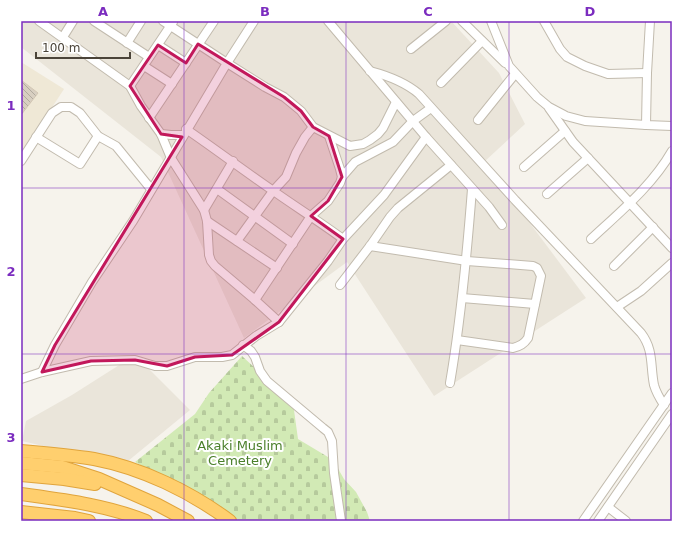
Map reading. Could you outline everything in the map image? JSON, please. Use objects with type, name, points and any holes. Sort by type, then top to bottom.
[{"type":"highway","points":[[21,454],[99,479],[158,504],[188,521]]},
{"type":"highway","points":[[21,454],[95,459],[133,470],[177,488],[230,521]]},
{"type":"highway","points":[[21,475],[64,479],[99,485],[141,497]]},
{"type":"highway","points":[[21,494],[91,504],[125,512],[146,521]]},
{"type":"highway","points":[[21,500],[39,501],[57,499]]},
{"type":"highway","points":[[21,512],[63,519],[89,521]]},
{"type":"street","points":[[39,21],[130,86],[141,106],[161,134],[171,158],[204,210],[207,221],[209,255],[211,261],[278,322]]},
{"type":"street","points":[[63,37],[73,21]]},
{"type":"street","points":[[94,21],[149,58]]},
{"type":"street","points":[[127,43],[141,21]]},
{"type":"street","points":[[42,372],[55,345],[92,282],[133,221],[226,62],[254,21]]},
{"type":"street","points":[[328,21],[502,225]]},
{"type":"street","points":[[411,49],[446,21]]},
{"type":"street","points":[[462,21],[549,107],[573,142],[671,245]]},
{"type":"street","points":[[491,21],[509,66]]},
{"type":"street","points":[[544,21],[560,49],[567,57],[584,66],[608,74],[647,73]]},
{"type":"street","points":[[646,125],[650,21]]},
{"type":"street","points":[[150,118],[212,22]]},
{"type":"street","points":[[130,86],[158,45],[169,23],[198,44],[265,87],[284,97],[301,111],[313,127],[350,146],[356,146],[367,142],[383,128],[396,102]]},
{"type":"street","points":[[441,83],[482,41]]},
{"type":"street","points":[[158,45],[186,63]]},
{"type":"street","points":[[144,66],[172,84]]},
{"type":"street","points":[[370,70],[408,85],[419,94],[515,200],[617,307],[646,340],[651,354],[654,385],[664,405]]},
{"type":"street","points":[[478,120],[515,74]]},
{"type":"street","points":[[21,161],[52,113],[61,107],[71,107],[80,112],[98,136],[116,146],[151,189]]},
{"type":"street","points":[[549,107],[566,116],[585,121],[672,126]]},
{"type":"street","points":[[255,300],[311,216],[328,201],[340,183],[342,177],[355,162],[392,142],[413,121],[431,108]]},
{"type":"street","points":[[237,241],[273,191],[286,177],[296,153],[305,137],[313,127]]},
{"type":"street","points":[[524,167],[565,131]]},
{"type":"street","points":[[161,134],[171,135],[185,132],[233,161],[273,191],[343,239]]},
{"type":"street","points":[[36,138],[80,164],[98,136]]},
{"type":"street","points":[[329,136],[342,177]]},
{"type":"street","points":[[21,380],[42,372],[91,361],[135,360],[155,366],[167,366],[195,357],[222,357],[232,355],[243,345],[278,322],[328,261],[343,239],[384,195],[426,137]]},
{"type":"street","points":[[591,239],[630,203],[669,163],[672,151]]},
{"type":"street","points":[[547,194],[588,158]]},
{"type":"street","points":[[204,210],[233,161]]},
{"type":"street","points":[[340,286],[390,216],[451,165]]},
{"type":"street","points":[[217,189],[293,244]]},
{"type":"street","points":[[450,383],[467,261],[472,189]]},
{"type":"street","points":[[207,221],[277,268]]},
{"type":"street","points":[[614,266],[653,227]]},
{"type":"street","points":[[370,246],[467,261],[533,266],[537,268],[541,276],[528,338],[520,346],[513,348],[457,340]]},
{"type":"street","points":[[617,307],[641,291],[672,263]]},
{"type":"street","points":[[462,298],[535,304]]},
{"type":"street","points":[[243,345],[251,351],[260,370],[268,381],[331,436],[334,473],[341,521]]},
{"type":"street","points":[[584,521],[672,393]]},
{"type":"street","points":[[598,521],[672,414]]},
{"type":"street","points":[[608,507],[626,521]]},
{"type":"highlighted area","points":[[198,44],[284,97],[301,111],[313,127],[329,136],[342,177],[328,201],[311,216],[343,239],[279,322],[232,355],[195,357],[167,366],[135,360],[91,361],[42,372],[55,345],[182,137],[161,134],[130,86],[158,45],[186,63]]},
{"type":"shaded area","points":[[21,21],[451,21],[499,73],[525,124],[484,162],[586,298],[434,396],[347,262],[244,338],[161,157],[21,47]]},
{"type":"shaded area","points":[[21,62],[64,89],[21,155]]},
{"type":"shaded area","points":[[135,355],[190,410],[128,461],[81,455],[22,441],[26,421],[72,395]]},
{"type":"green space","name":"Akaki Muslim Cemetery","points":[[242,356],[293,403],[298,439],[333,460],[344,479],[356,492],[367,512],[370,521],[239,521],[232,515],[135,462],[195,414],[209,393]]},
{"type":"building","points":[[21,80],[38,93],[21,115]]}]
